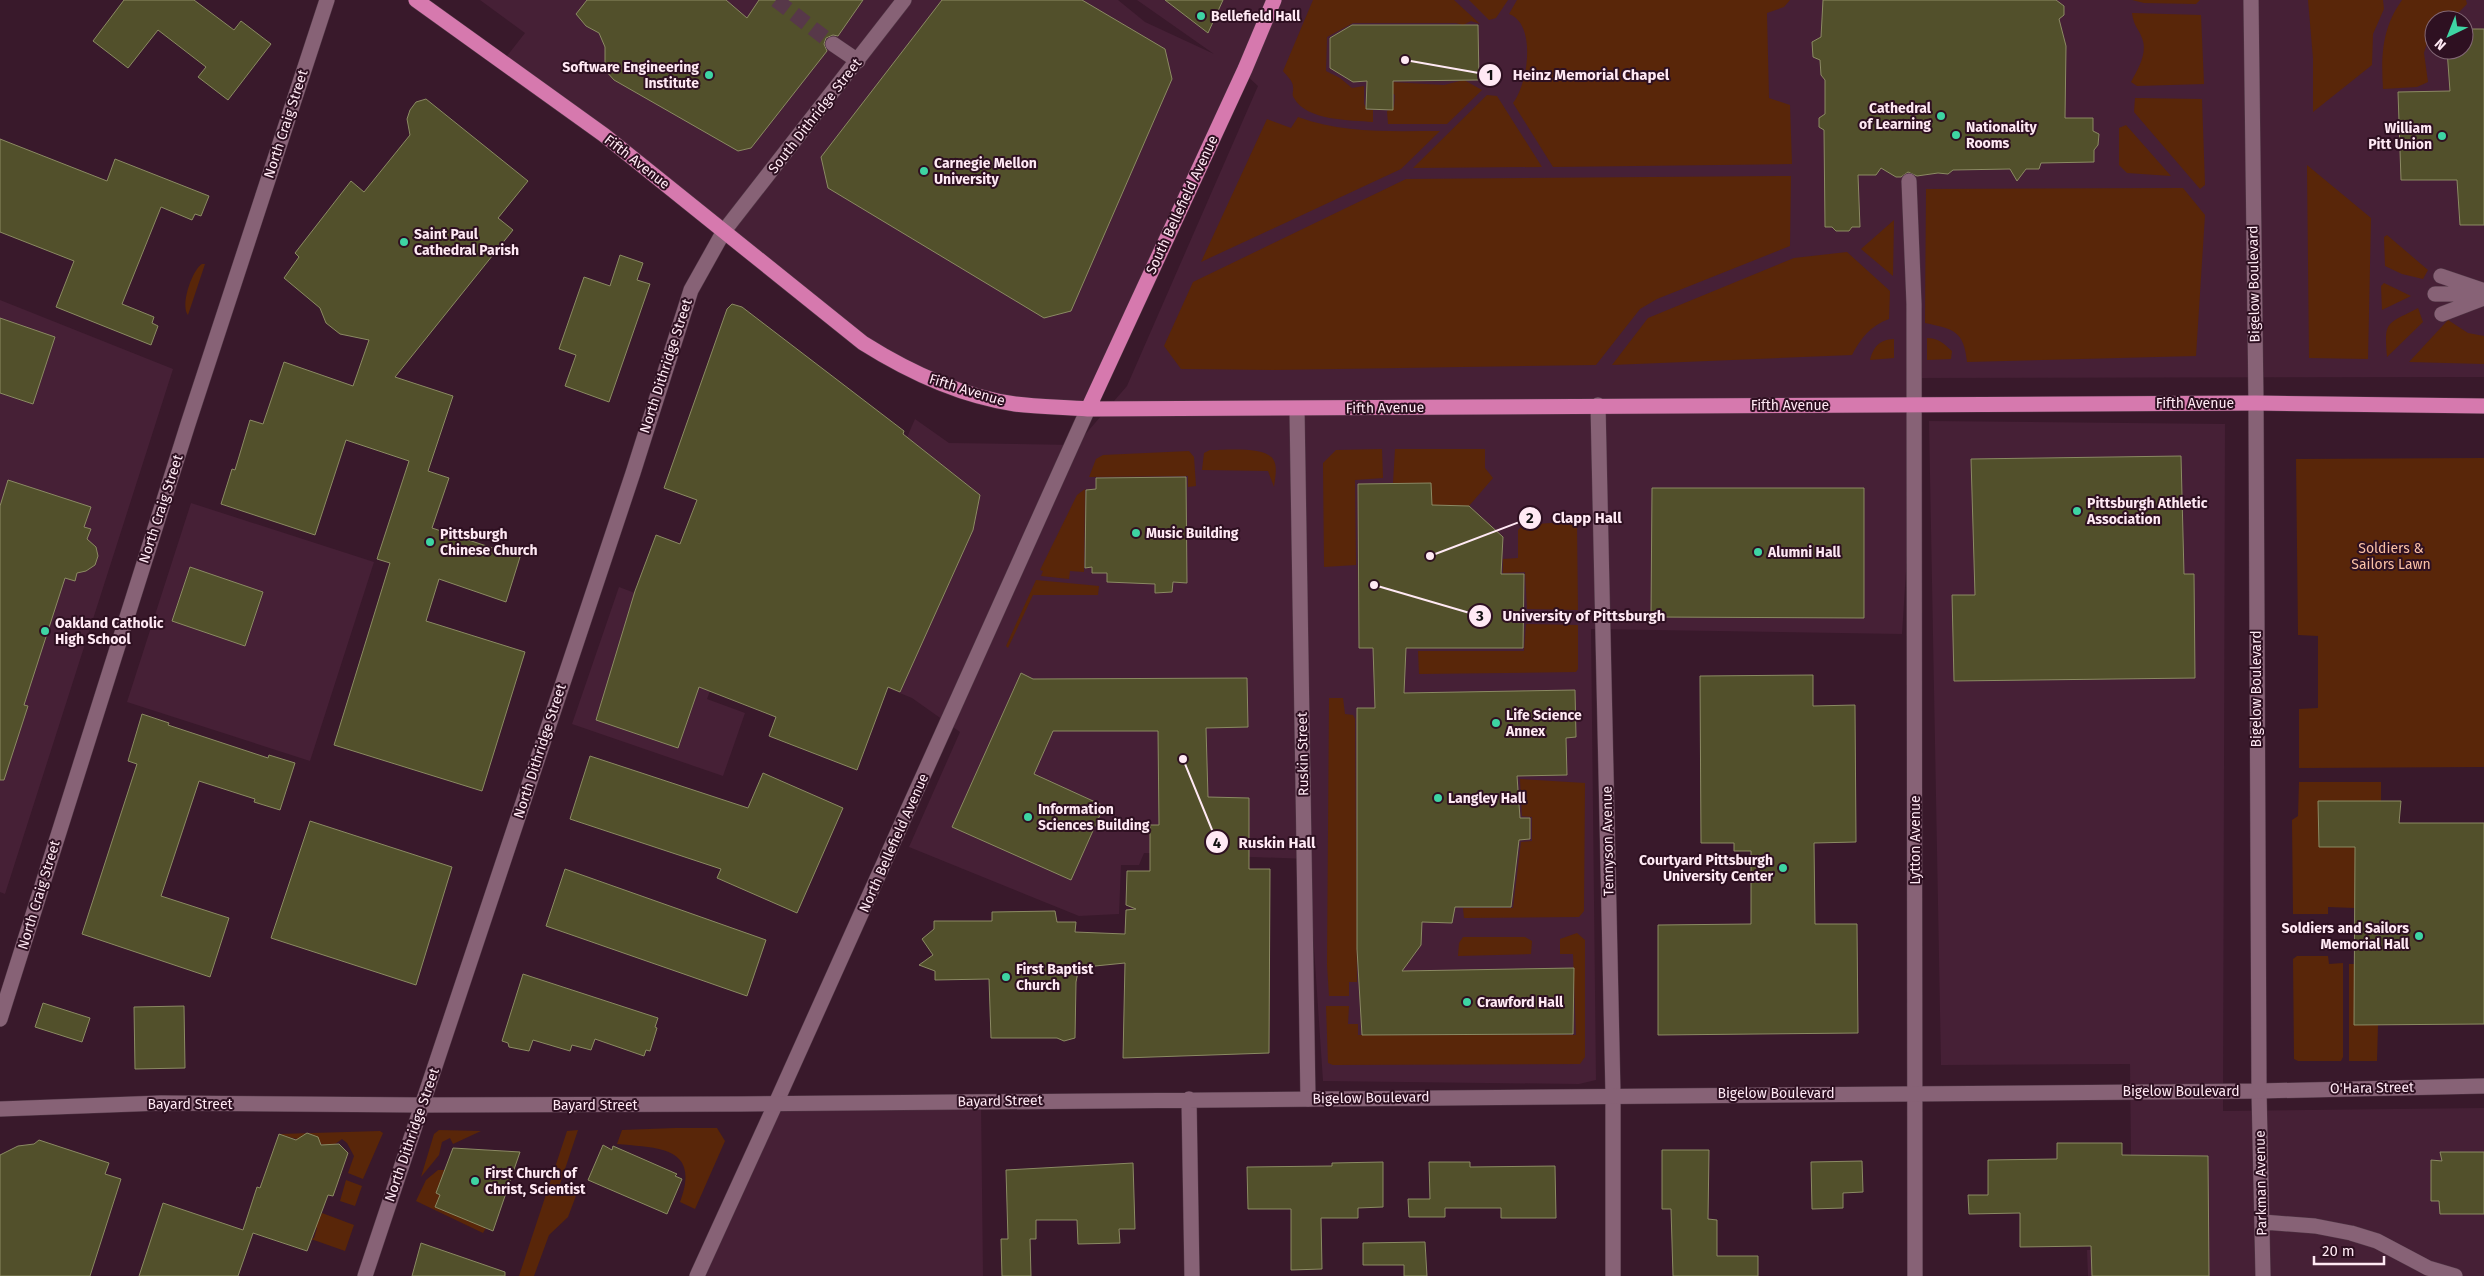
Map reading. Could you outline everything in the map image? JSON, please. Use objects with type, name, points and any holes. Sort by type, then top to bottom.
[{"type":"highway","name":"Fifth Avenue","points":[[416,0],[604,135],[863,343],[899,366],[934,381],[1015,404],[1088,409],[2256,403],[2484,406]]},
{"type":"highway","name":"South Bellefield Avenue","points":[[1088,409],[1241,78],[1274,0]]},
{"type":"street","name":"North Craig Street","points":[[0,1020],[188,424],[327,0]]},
{"type":"street","name":"South Dithridge Street","points":[[724,230],[904,0]]},
{"type":"street","name":"Bigelow Boulevard","points":[[1189,1099],[2259,1090],[2256,403],[2251,0]]},
{"type":"street","points":[[833,44],[858,61]]},
{"type":"street","name":"Lytton Avenue","points":[[1909,181],[1914,304],[1916,1276]]},
{"type":"street","name":"North Dithridge Street","points":[[365,1276],[630,482],[691,290],[724,230]]},
{"type":"street","points":[[2440,276],[2484,292]]},
{"type":"street","points":[[2436,294],[2484,292]]},
{"type":"street","points":[[2442,314],[2484,298]]},
{"type":"street","name":"Tennyson Avenue","points":[[1598,405],[1613,1094],[1613,1276]]},
{"type":"street","name":"North Bellefield Avenue","points":[[697,1276],[1088,409]]},
{"type":"street","name":"Ruskin Street","points":[[1297,409],[1308,1099]]},
{"type":"street","name":"O'Hara Street","points":[[2259,1090],[2484,1086]]},
{"type":"street","name":"Parkman Avenue","points":[[2259,1090],[2263,1276]]},
{"type":"street","points":[[1189,1099],[1192,1276]]},
{"type":"street","name":"Bayard Street","points":[[0,1109],[161,1103],[422,1105],[1189,1099]]},
{"type":"street","points":[[2263,1222],[2315,1226],[2351,1233],[2377,1241],[2428,1268],[2455,1276]]},
{"type":"shaded area","points":[[480,0],[1118,0],[1145,22],[1214,54],[1137,0],[2484,0],[2484,377],[1910,378],[1908,541],[1902,634],[1591,629],[1596,1080],[1579,1084],[1323,1081],[1308,859],[1144,853],[1139,865],[1121,865],[1119,914],[1079,916],[909,847],[960,732],[912,698],[811,657],[915,419],[949,443],[1076,445],[1127,386],[1258,86],[1244,73],[1088,409],[1004,402],[899,366],[503,61],[525,33]]},
{"type":"shaded area","name":"Oakland Catholic High School","points":[[0,300],[173,369],[5,894],[0,892]]},
{"type":"shaded area","points":[[1929,421],[2225,424],[2223,1111],[2484,1108],[2484,1276],[2088,1276],[2087,1250],[2132,1249],[2130,1064],[1941,1065]]},
{"type":"shaded area","points":[[191,503],[374,562],[310,761],[127,702]]},
{"type":"shaded area","points":[[619,587],[733,630],[707,699],[745,713],[723,776],[572,724]]},
{"type":"shaded area","points":[[981,1101],[983,1276],[697,1276],[776,1103]]},
{"type":"green space","points":[[1313,0],[1454,0],[1480,24],[1471,21],[1463,25],[1456,23],[1353,23],[1327,37],[1326,71],[1340,78],[1352,88],[1364,86],[1364,104],[1367,110],[1373,110],[1373,122],[1342,120],[1318,115],[1300,106],[1293,97],[1292,83],[1283,71]]},
{"type":"green space","points":[[1469,0],[1508,0],[1496,18],[1489,20]]},
{"type":"green space","points":[[1517,0],[1790,0],[1784,7],[1767,13],[1769,98],[1790,105],[1792,164],[1553,167],[1513,103],[1523,82],[1527,55],[1524,29],[1518,20],[1509,14]]},
{"type":"green space","points":[[2132,0],[2200,0],[2196,4],[2144,3]]},
{"type":"green space","points":[[2308,0],[2383,0],[2384,9],[2373,34],[2372,65],[2313,112],[2313,58]]},
{"type":"green space","points":[[2402,0],[2466,0],[2467,4],[2461,10],[2424,10],[2424,60],[2428,82],[2417,87],[2383,89],[2382,65],[2384,42],[2395,10]]},
{"type":"green space","points":[[2132,13],[2201,15],[2204,84],[2137,86],[2131,82],[2137,72],[2144,49],[2142,38]]},
{"type":"green space","points":[[1464,80],[1482,90],[1447,124],[1388,124],[1387,111],[1394,107],[1395,95],[1391,92],[1391,82],[1444,85]]},
{"type":"green space","points":[[1487,95],[1497,96],[1542,167],[1413,168]]},
{"type":"green space","points":[[2135,98],[2202,99],[2205,185],[2200,189],[2134,112]]},
{"type":"green space","points":[[1298,117],[1350,129],[1440,131],[1401,169],[1201,262],[1267,119],[1291,128]]},
{"type":"green space","points":[[2126,125],[2171,176],[2127,173],[2119,165],[2119,128]]},
{"type":"green space","points":[[2307,165],[2371,218],[2368,359],[2309,358]]},
{"type":"green space","points":[[1791,176],[1790,246],[1657,299],[1640,309],[1596,365],[1274,370],[1181,369],[1164,346],[1193,282],[1406,179]]},
{"type":"green space","points":[[2183,188],[2205,215],[2196,356],[1967,362],[1963,344],[1956,333],[1943,327],[1925,323],[1926,189]]},
{"type":"green space","points":[[1894,220],[1893,276],[1861,249]]},
{"type":"green space","points":[[2387,235],[2428,270],[2423,279],[2402,274],[2385,266],[2384,237]]},
{"type":"green space","points":[[1847,252],[1890,291],[1889,319],[1876,325],[1867,333],[1852,355],[1612,365],[1648,318],[1794,258]]},
{"type":"green space","points":[[202,264],[205,264],[188,315],[185,304],[188,288],[194,273]]},
{"type":"green space","points":[[2384,283],[2411,296],[2382,310],[2381,286]]},
{"type":"green space","points":[[2418,308],[2423,322],[2387,357],[2386,336],[2389,325]]},
{"type":"green space","points":[[2448,320],[2468,333],[2484,336],[2484,364],[2409,362]]},
{"type":"green space","points":[[1927,338],[1937,340],[1949,348],[1952,351],[1951,359],[1927,360]]},
{"type":"green space","points":[[1894,339],[1894,358],[1870,360],[1873,351],[1881,342]]},
{"type":"green space","points":[[1382,449],[1383,478],[1355,480],[1356,565],[1324,567],[1323,463],[1336,450]]},
{"type":"green space","points":[[1395,449],[1485,449],[1485,468],[1493,478],[1469,506],[1432,505],[1431,483],[1393,483]]},
{"type":"green space","points":[[1210,450],[1253,450],[1269,455],[1275,465],[1274,487],[1268,471],[1202,470],[1204,453]]},
{"type":"green space","points":[[1189,451],[1194,457],[1196,486],[1188,487],[1188,476],[1089,477],[1096,459],[1103,455]]},
{"type":"green space","name":"Soldiers & Sailors Lawn","points":[[2484,458],[2484,767],[2299,768],[2299,709],[2318,708],[2318,636],[2298,635],[2296,459]]},
{"type":"green space","points":[[1085,489],[1084,572],[1070,571],[1069,579],[1041,576],[1043,571],[1040,570],[1077,495]]},
{"type":"green space","points":[[1530,518],[1537,524],[1577,521],[1578,610],[1527,609],[1525,572],[1503,573],[1503,559],[1518,558],[1518,530]]},
{"type":"green space","points":[[1036,580],[1099,586],[1098,595],[1033,595],[1008,648],[1006,646]]},
{"type":"green space","points":[[1526,624],[1578,625],[1578,669],[1576,672],[1419,674],[1418,651],[1524,651]]},
{"type":"green space","points":[[1329,698],[1343,698],[1345,714],[1353,715],[1355,719],[1357,982],[1349,982],[1349,996],[1329,996],[1327,965]]},
{"type":"green space","points":[[1520,779],[1585,783],[1584,911],[1579,917],[1464,918],[1463,908],[1513,908],[1521,842],[1532,841],[1532,817],[1522,816]]},
{"type":"green space","points":[[2299,782],[2381,782],[2381,801],[2355,847],[2355,908],[2328,907],[2328,914],[2293,914],[2292,820],[2298,816]]},
{"type":"green space","points":[[1577,933],[1585,940],[1585,1057],[1580,1064],[1333,1065],[1328,1063],[1326,1006],[1349,1006],[1348,1024],[1358,1024],[1358,1035],[1576,1035],[1573,954],[1560,954],[1560,939]]},
{"type":"green space","points":[[1463,937],[1525,937],[1532,941],[1531,954],[1458,956],[1459,943]]},
{"type":"green space","points":[[2297,956],[2328,956],[2329,964],[2343,963],[2343,1057],[2341,1061],[2298,1061],[2294,1059],[2293,959]]},
{"type":"green space","points":[[2349,964],[2354,964],[2354,1025],[2378,1025],[2377,1061],[2349,1061]]},
{"type":"green space","points":[[717,1128],[725,1141],[695,1209],[680,1202],[685,1184],[685,1170],[680,1160],[672,1153],[660,1149],[617,1144],[622,1130]]},
{"type":"green space","points":[[439,1130],[481,1131],[453,1144],[450,1138],[442,1142],[439,1155],[421,1177],[434,1134]]},
{"type":"green space","points":[[578,1130],[560,1184],[577,1193],[568,1217],[549,1235],[534,1276],[519,1276],[567,1131]]},
{"type":"green space","points":[[380,1131],[383,1133],[363,1179],[348,1173],[354,1156],[347,1143],[342,1139],[331,1147],[279,1134]]},
{"type":"green space","points":[[438,1170],[445,1170],[436,1193],[486,1228],[483,1233],[416,1201],[426,1180]]},
{"type":"green space","points":[[346,1180],[362,1186],[355,1206],[340,1201]]},
{"type":"green space","points":[[322,1213],[354,1225],[345,1251],[311,1239],[314,1238],[317,1228],[315,1227]]},
{"type":"building","points":[[124,0],[194,0],[234,30],[241,21],[271,44],[228,100],[198,77],[206,67],[158,30],[128,68],[93,41]]},
{"type":"building","name":"Software Engineering Institute","points":[[587,0],[726,0],[747,18],[759,0],[863,0],[838,36],[833,35],[826,38],[824,44],[827,51],[751,148],[738,151],[614,80],[605,70],[605,47],[599,33],[586,26],[576,14]]},
{"type":"building","points":[[942,0],[1082,0],[1165,49],[1172,79],[1071,311],[1044,318],[828,188],[821,157]]},
{"type":"building","name":"Bellefield Hall","points":[[1165,0],[1223,0],[1208,33]]},
{"type":"building","name":"Cathedral of Learning","points":[[1823,0],[2056,0],[2064,6],[2064,15],[2059,19],[2066,46],[2065,118],[2093,118],[2093,131],[2099,134],[2098,145],[2094,150],[2094,162],[2041,163],[2039,169],[2026,169],[2017,181],[2010,169],[1953,170],[1948,174],[1938,173],[1917,176],[1908,172],[1901,177],[1896,177],[1881,168],[1876,175],[1858,175],[1860,227],[1852,227],[1849,231],[1836,231],[1832,227],[1825,227],[1824,130],[1819,127],[1819,118],[1825,114],[1825,80],[1821,75],[1820,60],[1813,57],[1812,42],[1821,37]]},
{"type":"building","points":[[1352,25],[1478,25],[1479,80],[1393,81],[1393,110],[1366,109],[1367,81],[1353,82],[1330,68],[1330,38]]},
{"type":"building","name":"William Pitt Union","points":[[2474,29],[2484,29],[2484,225],[2460,225],[2457,180],[2401,180],[2398,92],[2450,91],[2448,60],[2474,60]]},
{"type":"building","points":[[426,99],[528,181],[498,218],[513,230],[395,377],[453,396],[428,471],[449,478],[432,528],[520,557],[506,602],[439,579],[426,621],[525,652],[482,791],[334,745],[390,563],[377,559],[409,461],[346,440],[315,535],[221,504],[232,469],[235,470],[250,420],[263,424],[284,362],[353,386],[369,340],[340,334],[326,323],[320,308],[284,278],[299,257],[295,253],[351,181],[364,192],[410,135],[407,119],[410,110],[416,102]]},
{"type":"building","points":[[0,139],[107,181],[115,159],[209,196],[201,216],[195,214],[192,220],[161,207],[122,304],[154,317],[152,323],[158,326],[151,345],[56,307],[74,261],[0,232]]},
{"type":"building","points":[[620,255],[643,263],[637,280],[650,284],[609,402],[565,386],[576,355],[559,349],[584,277],[610,286]]},
{"type":"building","points":[[732,304],[742,307],[904,431],[903,434],[980,495],[973,530],[900,692],[888,687],[857,770],[769,736],[776,717],[699,687],[678,748],[596,720],[635,591],[656,535],[680,544],[697,500],[664,488],[727,309]]},
{"type":"building","points":[[0,318],[55,337],[33,404],[0,393]]},
{"type":"building","points":[[2181,456],[2184,574],[2194,574],[2195,678],[1954,681],[1952,595],[1975,595],[1971,459]]},
{"type":"building","name":"Music Building","points":[[1186,477],[1187,583],[1173,582],[1172,592],[1155,593],[1155,584],[1107,582],[1107,573],[1092,573],[1092,567],[1085,568],[1086,490],[1096,489],[1096,478]]},
{"type":"building","name":"Oakland Catholic High School","points":[[8,480],[91,507],[84,527],[91,529],[87,539],[96,547],[98,556],[95,565],[86,571],[77,573],[75,581],[65,578],[24,705],[28,706],[4,780],[0,780],[0,506]]},
{"type":"building","points":[[1431,483],[1432,505],[1469,506],[1503,537],[1501,574],[1524,574],[1523,648],[1406,648],[1404,693],[1575,690],[1576,737],[1566,738],[1567,775],[1517,776],[1520,818],[1530,818],[1530,839],[1519,840],[1511,907],[1455,907],[1452,923],[1422,922],[1421,945],[1402,971],[1574,968],[1573,1034],[1362,1035],[1357,949],[1357,708],[1375,708],[1373,648],[1359,648],[1358,484]]},
{"type":"building","name":"Alumni Hall","points":[[1652,488],[1864,488],[1864,618],[1651,617]]},
{"type":"building","points":[[190,567],[263,592],[245,646],[172,621]]},
{"type":"building","points":[[1021,673],[1033,679],[1247,678],[1248,727],[1206,728],[1208,797],[1249,798],[1249,869],[1270,869],[1269,1053],[1123,1058],[1125,963],[1095,966],[1078,972],[1076,982],[1075,1038],[1064,1041],[1057,1038],[991,1038],[989,979],[935,980],[935,971],[919,965],[933,955],[922,939],[934,929],[934,921],[992,921],[992,912],[1055,911],[1057,922],[1076,922],[1075,932],[1125,934],[1126,910],[1136,909],[1126,905],[1127,871],[1150,871],[1150,825],[1159,825],[1158,731],[1053,731],[1034,774],[1104,806],[1071,880],[952,827]]},
{"type":"building","name":"Courtyard Pittsburgh University Center","points":[[1813,675],[1813,706],[1855,705],[1856,842],[1814,843],[1815,924],[1857,924],[1858,1033],[1658,1035],[1658,925],[1751,924],[1751,851],[1734,851],[1734,843],[1701,843],[1700,676]]},
{"type":"building","points":[[142,714],[169,723],[168,725],[268,758],[269,755],[295,763],[280,810],[254,802],[255,799],[199,781],[161,896],[229,918],[210,977],[82,934],[137,764],[128,761]]},
{"type":"building","points":[[590,756],[748,808],[763,773],[843,808],[797,913],[717,878],[721,869],[570,819]]},
{"type":"building","name":"Soldiers and Sailors Memorial Hall","points":[[2318,801],[2401,801],[2399,823],[2484,823],[2484,1024],[2354,1025],[2355,847],[2319,847]]},
{"type":"building","points":[[310,821],[452,867],[416,985],[271,938]]},
{"type":"building","points":[[565,869],[766,940],[747,996],[546,926]]},
{"type":"building","points":[[523,974],[658,1018],[650,1051],[646,1050],[644,1056],[595,1039],[591,1050],[572,1045],[570,1051],[533,1040],[529,1051],[509,1047],[508,1043],[502,1041]]},
{"type":"building","points":[[43,1003],[90,1018],[82,1042],[35,1027]]},
{"type":"building","points":[[184,1006],[185,1068],[135,1069],[134,1007]]},
{"type":"building","points":[[307,1133],[318,1137],[321,1145],[339,1144],[348,1153],[333,1196],[328,1195],[307,1251],[253,1233],[238,1276],[139,1276],[163,1203],[243,1230],[257,1187],[260,1188],[279,1134],[296,1140]]},
{"type":"building","points":[[39,1140],[109,1163],[105,1174],[121,1179],[90,1276],[0,1276],[0,1155],[18,1146],[34,1144]]},
{"type":"building","points":[[2057,1143],[2122,1143],[2122,1155],[2208,1156],[2209,1276],[2092,1276],[2091,1246],[2020,1247],[2020,1213],[1969,1214],[1968,1195],[1988,1195],[1988,1160],[2057,1159]]},
{"type":"building","points":[[603,1145],[612,1150],[613,1146],[677,1174],[675,1176],[682,1179],[667,1214],[588,1180]]},
{"type":"building","name":"First Church of Christ, Scientist","points":[[453,1148],[520,1152],[493,1231],[435,1207],[440,1195],[436,1193]]},
{"type":"building","points":[[1662,1150],[1709,1150],[1708,1219],[1717,1220],[1717,1256],[1758,1256],[1758,1276],[1673,1276],[1671,1209],[1662,1209]]},
{"type":"building","points":[[2440,1152],[2484,1152],[2484,1214],[2440,1214],[2439,1201],[2431,1201],[2431,1160],[2442,1161]]},
{"type":"building","points":[[1862,1161],[1863,1192],[1843,1193],[1843,1208],[1812,1209],[1811,1162]]},
{"type":"building","points":[[1383,1162],[1383,1207],[1358,1208],[1358,1218],[1321,1218],[1322,1269],[1291,1270],[1291,1209],[1248,1209],[1247,1167],[1332,1166],[1332,1163]]},
{"type":"building","points":[[1429,1162],[1470,1162],[1470,1167],[1555,1166],[1556,1218],[1501,1218],[1501,1208],[1445,1208],[1445,1217],[1409,1217],[1408,1199],[1430,1199]]},
{"type":"building","points":[[1133,1163],[1135,1229],[1119,1229],[1120,1243],[1078,1244],[1077,1220],[1036,1220],[1036,1239],[1030,1239],[1031,1276],[1002,1276],[1001,1239],[1008,1239],[1006,1170]]},
{"type":"building","points":[[1425,1242],[1427,1276],[1404,1276],[1404,1265],[1363,1265],[1363,1243]]},
{"type":"building","points":[[421,1243],[505,1272],[505,1276],[412,1276]]},
{"type":"tunnel","points":[[776,0],[833,44]]},
{"type":"place","name":"Bellefield Hall","points":[[1201,16]]},
{"type":"place","name":"Heinz Memorial Chapel","points":[[1405,60]]},
{"type":"place","name":"Software Engineering Institute","points":[[709,75]]},
{"type":"place","name":"Cathedral of Learning","points":[[1941,116]]},
{"type":"place","name":"Nationality Rooms","points":[[1956,135]]},
{"type":"place","name":"William Pitt Union","points":[[2442,136]]},
{"type":"place","name":"Carnegie Mellon University","points":[[924,171]]},
{"type":"place","name":"Saint Paul Cathedral Parish","points":[[404,242]]},
{"type":"place","name":"Pittsburgh Athletic Association","points":[[2077,511]]},
{"type":"place","name":"Music Building","points":[[1136,533]]},
{"type":"place","name":"Pittsburgh Chinese Church","points":[[430,542]]},
{"type":"place","name":"Alumni Hall","points":[[1758,552]]},
{"type":"place","name":"Clapp Hall","points":[[1430,556]]},
{"type":"place","name":"University of Pittsburgh","points":[[1374,585]]},
{"type":"place","name":"Oakland Catholic High School","points":[[45,631]]},
{"type":"place","name":"Life Science Annex","points":[[1496,723]]},
{"type":"place","name":"Ruskin Hall","points":[[1183,759]]},
{"type":"place","name":"Langley Hall","points":[[1438,798]]},
{"type":"place","name":"Information Sciences Building","points":[[1028,817]]},
{"type":"place","name":"Courtyard Pittsburgh University Center","points":[[1783,868]]},
{"type":"place","name":"Soldiers and Sailors Memorial Hall","points":[[2419,936]]},
{"type":"place","name":"First Baptist Church","points":[[1006,977]]},
{"type":"place","name":"Crawford Hall","points":[[1467,1002]]},
{"type":"place","name":"First Church of Christ, Scientist","points":[[475,1181]]}]
